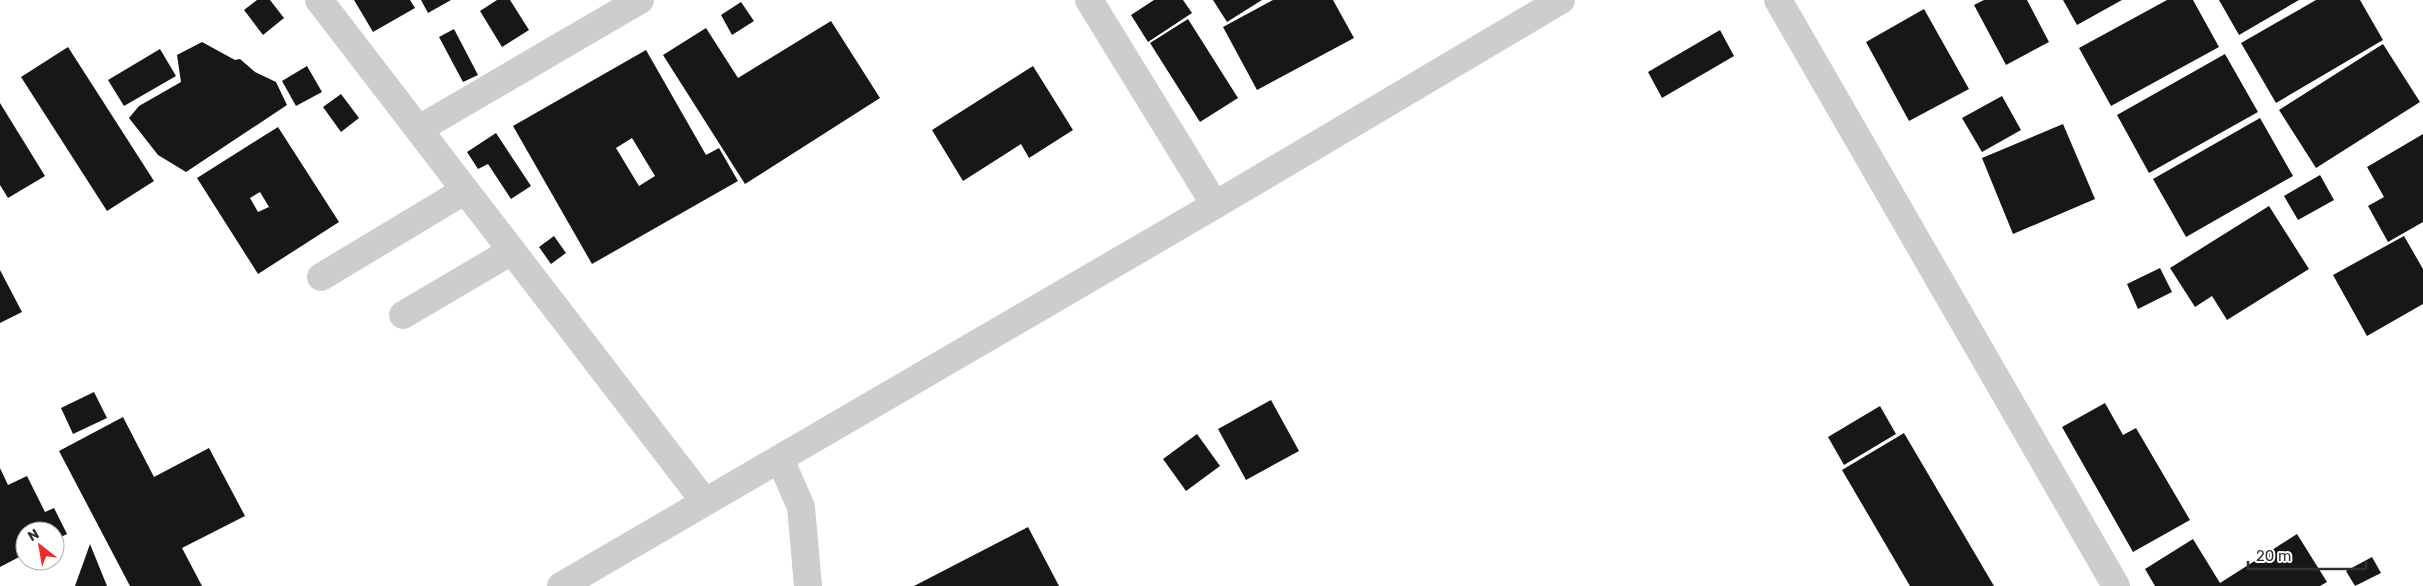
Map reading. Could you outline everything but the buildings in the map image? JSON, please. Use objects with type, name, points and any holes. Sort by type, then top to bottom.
[{"type":"street","points":[[319,0],[419,129],[510,252],[705,502]]},
{"type":"street","points":[[419,129],[640,0]]},
{"type":"street","points":[[1089,0],[1215,205]]},
{"type":"street","points":[[561,586],[1215,205],[1561,0]]},
{"type":"street","points":[[1778,0],[2116,586]]},
{"type":"street","points":[[321,277],[464,191]]},
{"type":"street","points":[[403,315],[510,252]]},
{"type":"street","points":[[780,459],[800,507],[808,586]]}]
